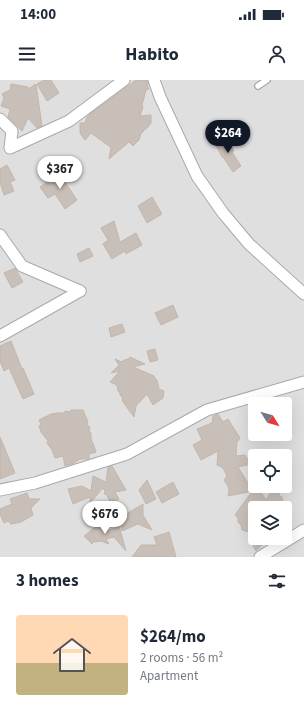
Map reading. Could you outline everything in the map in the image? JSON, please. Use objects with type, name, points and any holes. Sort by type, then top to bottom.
[{"type":"street","points":[[0,119],[12,131],[10,148],[69,121],[124,80]]},
{"type":"street","points":[[154,80],[160,97],[198,176],[223,213],[249,244],[304,294]]},
{"type":"street","points":[[0,235],[22,266],[80,291],[0,336]]},
{"type":"street","points":[[0,490],[35,482],[127,454],[207,410],[304,382]]},
{"type":"street","points":[[260,557],[304,530]]},
{"type":"lane","points":[[258,86],[267,80]]},
{"type":"shaded area","points":[[0,80],[304,80],[304,557],[0,557]]},
{"type":"building","points":[[44,80],[51,80],[59,93],[47,101],[37,84]]},
{"type":"building","points":[[136,80],[147,80],[147,86],[149,89],[146,90],[140,116],[151,115],[151,123],[141,133],[139,140],[133,146],[129,142],[109,159],[111,148],[91,133],[85,140],[80,133],[80,123],[85,123],[90,114]]},
{"type":"building","points":[[11,84],[28,87],[28,89],[36,84],[42,126],[37,128],[28,118],[22,131],[8,117],[10,109],[1,106],[4,98],[2,94],[10,90]]},
{"type":"building","points":[[226,137],[234,151],[232,152],[241,166],[233,172],[222,157],[215,143]]},
{"type":"building","points":[[7,165],[15,180],[10,182],[14,191],[4,195],[0,182],[0,169]]},
{"type":"building","points":[[64,173],[68,181],[65,182],[77,200],[65,209],[55,194],[48,198],[40,187],[53,178]]},
{"type":"building","points":[[152,197],[162,214],[147,223],[138,206]]},
{"type":"building","points":[[114,221],[120,242],[136,233],[142,245],[126,254],[125,251],[112,259],[103,244],[108,240],[101,228]]},
{"type":"building","points":[[89,248],[93,256],[80,262],[77,254]]},
{"type":"building","points":[[15,268],[23,282],[12,288],[4,273]]},
{"type":"building","points":[[173,305],[178,317],[161,325],[155,313]]},
{"type":"building","points":[[122,324],[125,332],[111,337],[109,328]]},
{"type":"building","points":[[11,341],[34,394],[23,399],[9,368],[4,371],[0,361],[0,346]]},
{"type":"building","points":[[155,349],[158,360],[150,362],[147,351]]},
{"type":"building","points":[[130,357],[145,364],[133,367],[154,376],[157,380],[159,389],[164,391],[163,398],[153,405],[147,394],[136,406],[134,417],[123,402],[117,385],[110,382],[120,371],[111,373],[119,365],[115,359],[122,362]]},
{"type":"building","points":[[71,410],[83,410],[88,422],[87,424],[90,428],[89,431],[91,433],[91,439],[96,452],[89,454],[89,459],[80,459],[65,466],[63,456],[55,458],[47,443],[48,441],[41,432],[39,426],[41,424],[39,420],[51,414],[63,413],[66,411],[69,412]]},
{"type":"building","points":[[218,414],[223,422],[228,419],[240,438],[237,442],[236,456],[245,455],[248,460],[248,465],[238,467],[248,483],[248,492],[228,496],[228,486],[224,480],[227,476],[223,468],[217,465],[218,451],[201,460],[193,445],[202,440],[197,429],[212,423],[213,416]]},
{"type":"building","points":[[0,437],[15,473],[0,479]]},
{"type":"building","points":[[112,466],[126,490],[115,492],[119,499],[111,503],[106,494],[104,494],[105,491],[103,488],[90,503],[90,497],[73,504],[68,489],[82,486],[91,491],[93,476],[106,482],[108,467]]},
{"type":"building","points":[[147,480],[156,499],[146,504],[139,490]]},
{"type":"building","points":[[173,482],[179,494],[162,503],[156,492]]},
{"type":"building","points":[[27,493],[29,499],[40,499],[31,508],[33,515],[21,522],[11,524],[8,521],[4,523],[0,514],[0,509],[12,504],[10,499]]},
{"type":"building","points":[[251,493],[262,493],[266,500],[270,493],[279,493],[279,496],[282,497],[282,501],[248,501],[248,532],[242,530],[241,525],[238,522],[238,518],[235,515]]},
{"type":"building","points":[[143,504],[143,515],[152,530],[138,524],[122,531],[119,518],[125,510],[126,514]]},
{"type":"building","points":[[99,524],[103,531],[111,530],[119,526],[126,551],[114,537],[106,539],[109,544],[101,541],[94,541],[92,544],[84,536]]},
{"type":"building","points":[[169,532],[176,557],[132,557],[141,545],[157,545],[154,537]]},
{"type":"building","points":[[253,545],[262,545],[256,551]]}]
